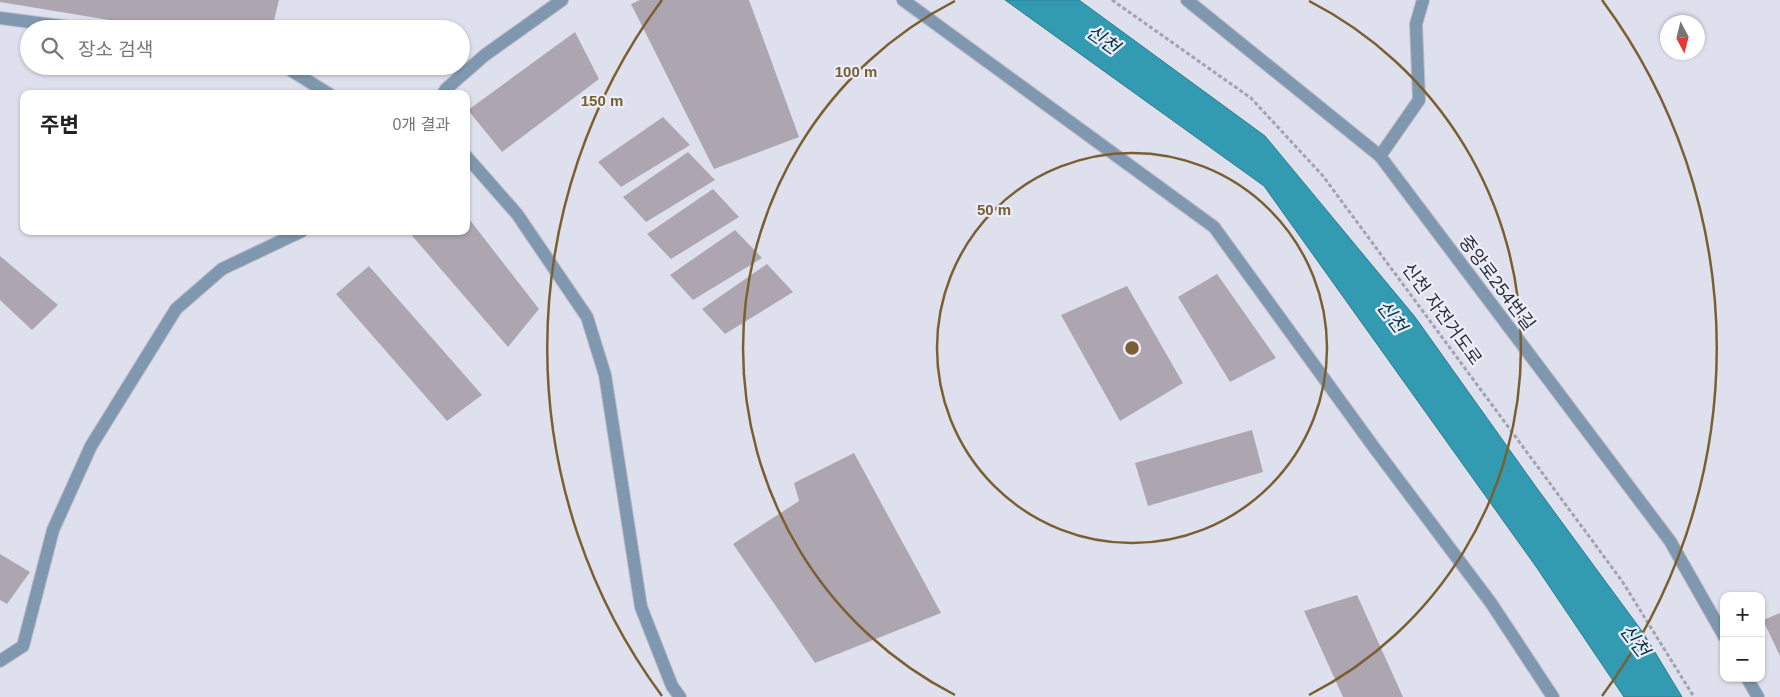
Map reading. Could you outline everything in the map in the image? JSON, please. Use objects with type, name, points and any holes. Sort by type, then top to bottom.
[{"type":"street","points":[[470,68],[485,55],[562,0]]},
{"type":"street","points":[[903,0],[1214,227],[1491,603],[1554,697]]},
{"type":"street","name":"중앙로254번길","points":[[1188,0],[1380,156],[1670,541],[1720,629]]},
{"type":"street","points":[[1380,156],[1419,100],[1416,24],[1423,0]]},
{"type":"street","points":[[0,18],[20,21]]},
{"type":"street","points":[[298,75],[323,90]]},
{"type":"street","points":[[446,90],[462,75]]},
{"type":"street","points":[[470,161],[517,214],[587,317],[605,375],[641,607],[672,686],[680,697]]},
{"type":"street","points":[[0,661],[23,646],[52,530],[91,446],[176,309],[222,269],[294,235]]},
{"type":"street","points":[[1749,682],[1758,697]]},
{"type":"path","name":"신천 자전거도로","points":[[1112,0],[1251,98],[1323,176],[1622,581],[1694,697]]},
{"type":"water","name":"신천","points":[[1005,0],[1079,0],[1265,136],[1415,317],[1644,634],[1682,697],[1624,697],[1537,568],[1264,186]]},
{"type":"building","points":[[0,0],[279,0],[274,20],[109,20],[0,2]]},
{"type":"building","points":[[640,0],[749,0],[799,137],[714,169],[631,4]]},
{"type":"building","points":[[575,32],[599,79],[502,152],[470,112],[470,109]]},
{"type":"building","points":[[663,117],[690,145],[621,187],[598,162]]},
{"type":"building","points":[[688,152],[715,180],[646,222],[623,197]]},
{"type":"building","points":[[713,189],[739,217],[671,259],[647,234]]},
{"type":"building","points":[[470,220],[539,309],[508,347],[411,235],[470,235]]},
{"type":"building","points":[[735,230],[762,258],[693,300],[670,275]]},
{"type":"building","points":[[0,256],[58,305],[32,330],[0,300]]},
{"type":"building","points":[[767,264],[793,292],[725,334],[702,309]]},
{"type":"building","points":[[369,266],[482,395],[447,421],[336,294]]},
{"type":"building","points":[[1217,274],[1276,358],[1230,382],[1178,297]]},
{"type":"building","points":[[1127,286],[1183,383],[1120,421],[1061,315]]},
{"type":"building","points":[[1252,430],[1263,472],[1148,506],[1135,463]]},
{"type":"building","points":[[854,453],[941,613],[815,663],[733,544],[799,501],[794,483]]},
{"type":"building","points":[[0,554],[30,572],[7,604],[0,600]]},
{"type":"building","points":[[1357,595],[1403,697],[1343,697],[1304,611]]},
{"type":"building","points":[[1780,613],[1780,656],[1765,624],[1765,619]]}]
